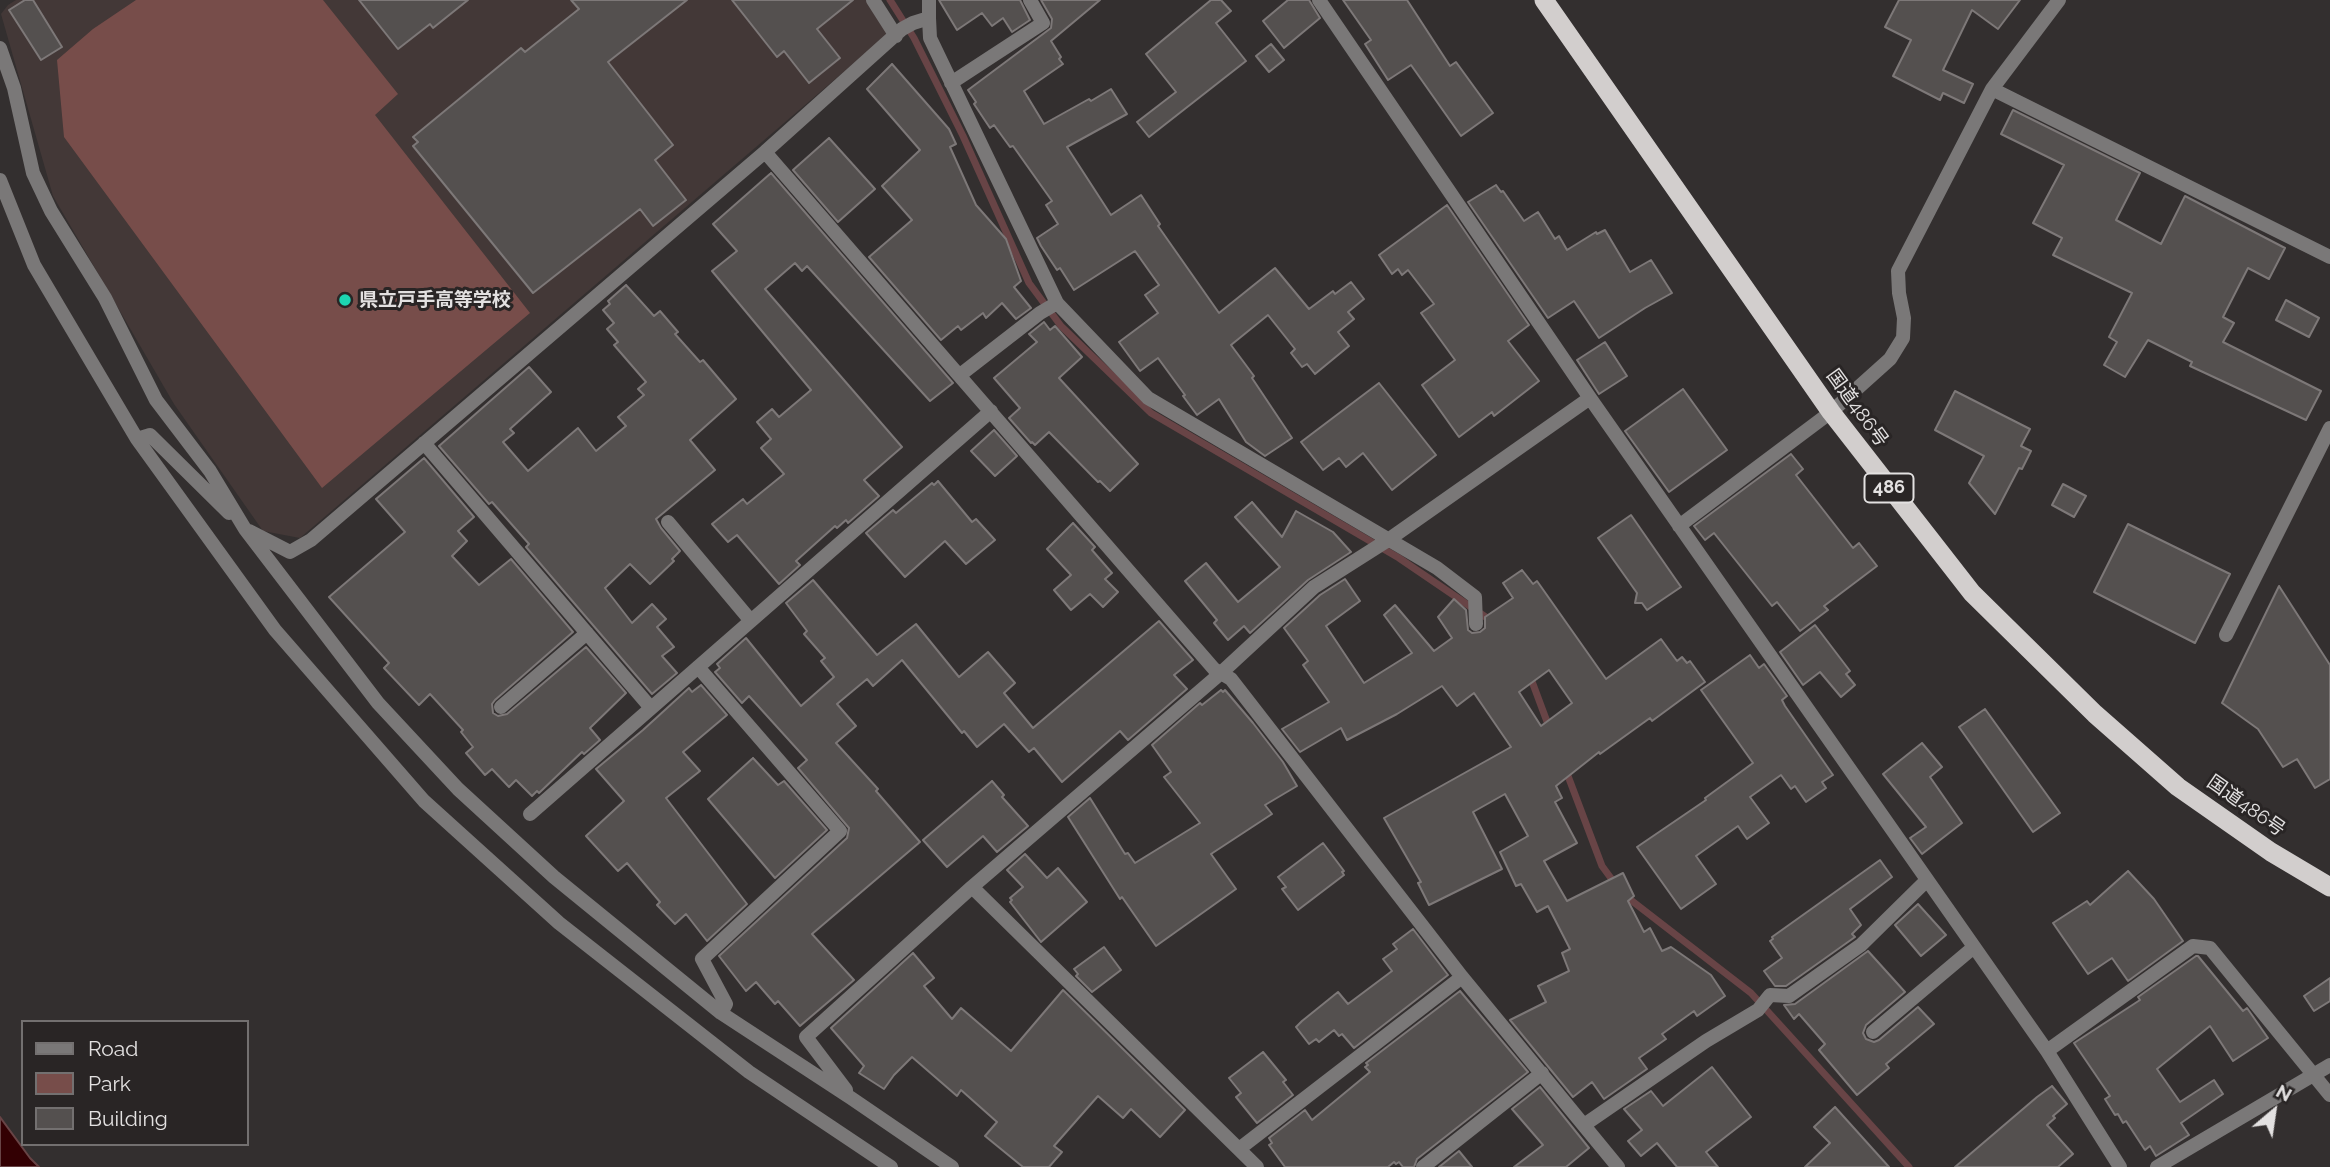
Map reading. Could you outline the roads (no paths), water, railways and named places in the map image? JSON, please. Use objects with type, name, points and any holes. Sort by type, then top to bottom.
[{"type":"highway","name":"国道486号","points":[[1544,0],[1831,412],[1972,593],[2095,714],[2178,787],[2271,852],[2330,887]]},
{"type":"street","points":[[873,0],[903,29]]},
{"type":"street","points":[[929,0],[930,38],[1058,303],[1148,398],[1437,568],[1475,597],[1476,624]]},
{"type":"street","points":[[951,83],[1042,23],[1030,0]]},
{"type":"street","points":[[1318,0],[1590,398],[2047,1051],[2120,1167]]},
{"type":"street","points":[[1679,526],[1831,412],[1890,359],[1903,338],[1904,318],[1898,271],[1992,89],[2059,0]]},
{"type":"street","points":[[138,439],[150,435],[245,529],[290,552],[312,540],[765,152],[903,29],[929,18]]},
{"type":"street","points":[[0,48],[14,89],[33,173],[51,211],[104,298],[156,400],[210,471],[245,529],[378,703],[458,789],[554,877],[721,1013],[851,1097],[952,1167]]},
{"type":"street","points":[[1992,89],[2330,257]]},
{"type":"street","points":[[765,152],[1214,670],[1231,679],[1462,977],[1618,1167]]},
{"type":"street","points":[[0,180],[34,265],[138,439],[275,630],[424,801],[559,923],[749,1072],[891,1167]]},
{"type":"street","points":[[960,375],[1040,313],[1058,303]]},
{"type":"street","points":[[851,1097],[806,1037],[972,887],[1221,673],[1314,587],[1388,540],[1590,398]]},
{"type":"street","points":[[530,814],[992,411]]},
{"type":"street","points":[[2225,635],[2330,428]]},
{"type":"street","points":[[424,443],[651,708]]},
{"type":"street","points":[[668,522],[751,621]]},
{"type":"street","points":[[501,708],[587,633]]},
{"type":"street","points":[[698,667],[840,831],[702,959],[726,1004],[721,1013]]},
{"type":"street","points":[[1584,1125],[1706,1041],[1758,1010],[1770,995],[1788,996],[1861,945],[1927,880]]},
{"type":"street","points":[[972,887],[1257,1167]]},
{"type":"street","points":[[2047,1051],[2193,946],[2210,948],[2330,1095]]},
{"type":"street","points":[[1873,1032],[1974,947]]},
{"type":"street","points":[[1239,1149],[1462,977]]},
{"type":"street","points":[[2157,1167],[2330,1065]]},
{"type":"street","points":[[1423,1167],[1542,1073]]},
{"type":"waterway","points":[[890,0],[914,38],[963,136],[1029,283],[1061,326],[1151,413],[1399,558],[1493,622]]},
{"type":"waterway","points":[[1530,676],[1549,727]]},
{"type":"waterway","points":[[1565,768],[1602,866],[1616,885]]},
{"type":"waterway","points":[[1623,894],[1751,993],[1909,1167]]},
{"type":"place","name":"県立戸手高等学校","points":[[345,300]]}]
